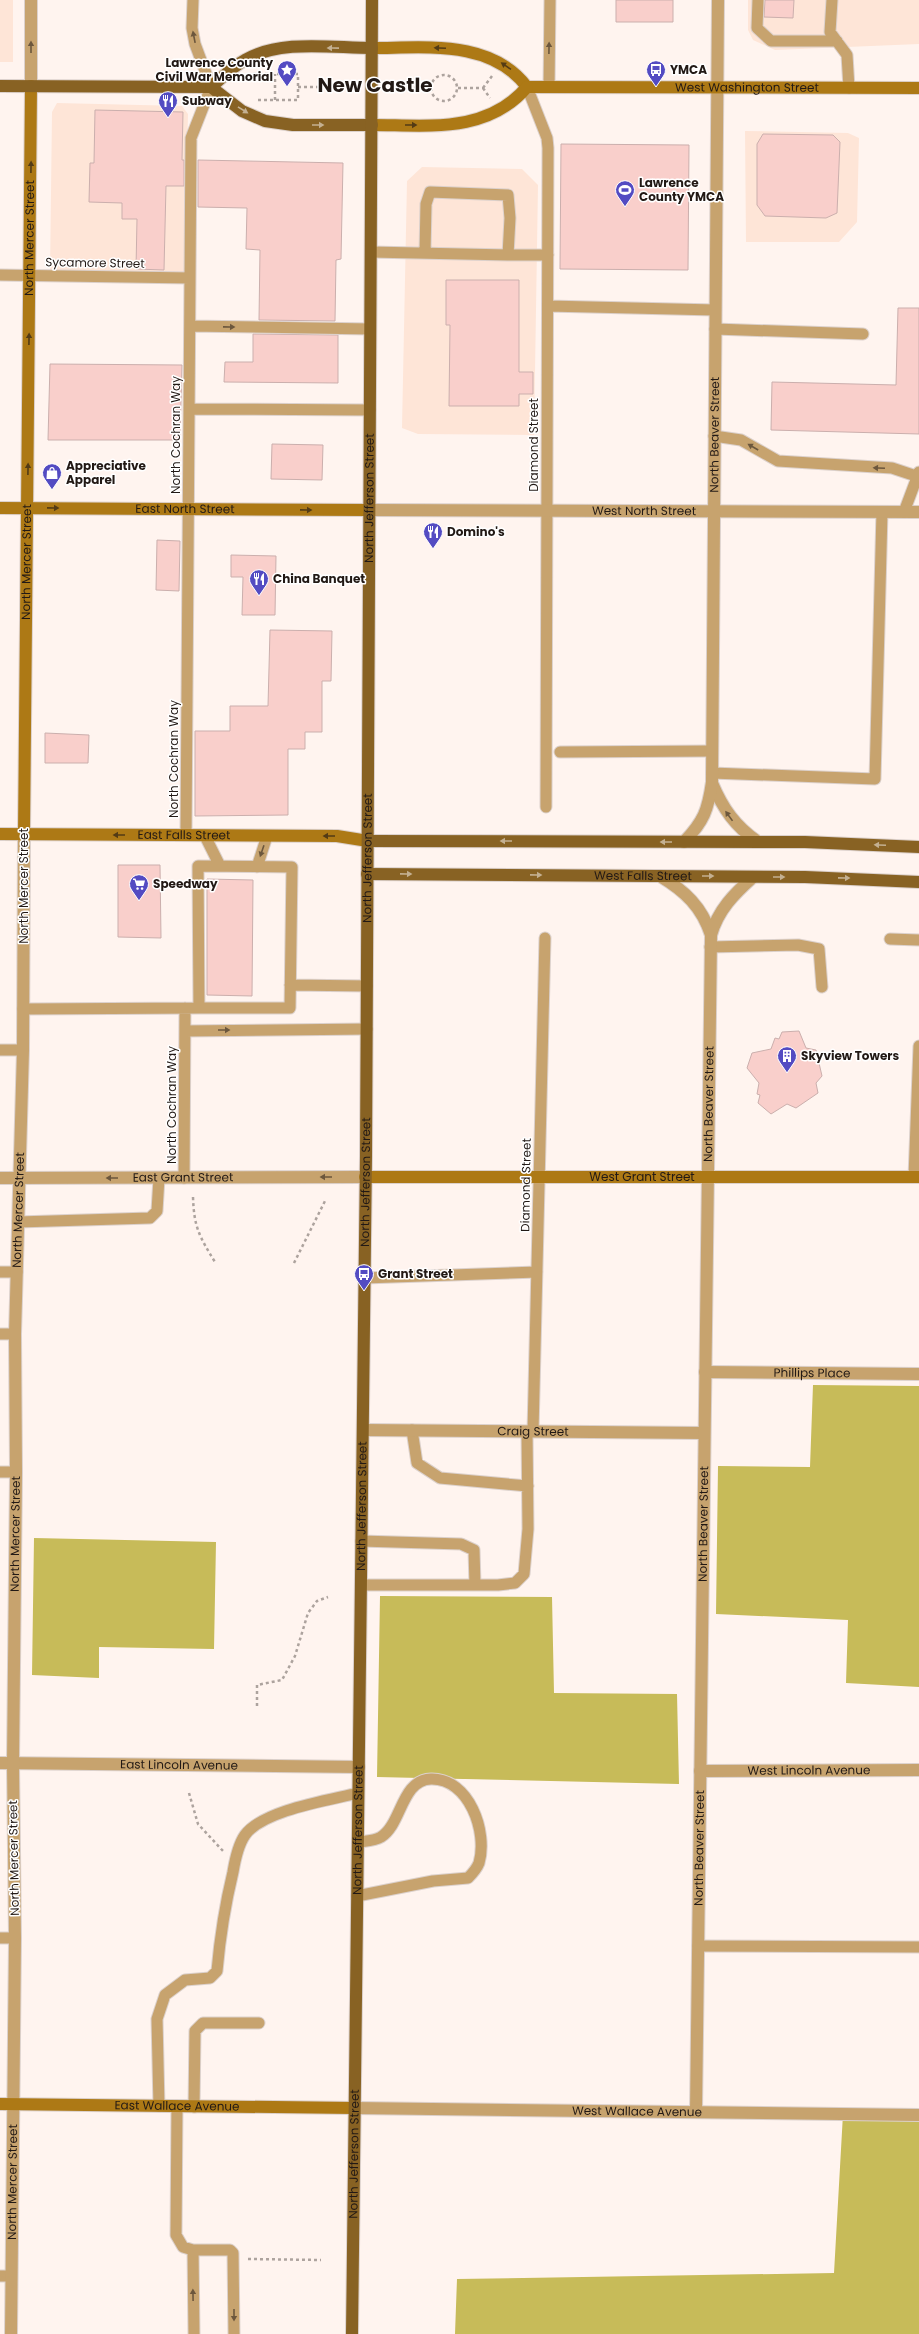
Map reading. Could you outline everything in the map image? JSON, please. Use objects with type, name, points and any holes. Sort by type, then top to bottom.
[{"type":"main road","name":"North Jefferson Street","points":[[352,2334],[367,986],[372,0]]},
{"type":"main road","points":[[211,87],[245,60],[282,48],[372,48]]},
{"type":"main road","points":[[0,86],[211,87],[242,110],[259,118],[279,124],[372,125]]},
{"type":"main road","points":[[368,841],[758,842],[919,847]]},
{"type":"main road","name":"West Falls Street","points":[[367,874],[753,876],[853,878],[919,882]]},
{"type":"street","points":[[31,0],[31,86]]},
{"type":"street","name":"North Beaver Street","points":[[684,842],[701,823],[706,814],[712,777],[716,88],[718,0]]},
{"type":"street","points":[[372,48],[440,48],[478,54],[502,63],[512,70],[527,87],[510,104],[500,111],[473,122],[439,125],[372,125]]},
{"type":"street","name":"North Mercer Street","points":[[11,2334],[6,2276],[13,2104],[15,1938],[13,1763],[16,1472],[15,1334],[23,1009],[31,86]]},
{"type":"street","name":"West Washington Street","points":[[527,87],[919,88]]},
{"type":"street","name":"East North Street","points":[[0,508],[369,510]]},
{"type":"street","name":"West North Street","points":[[369,510],[919,512]]},
{"type":"street","name":"North Beaver Street","points":[[712,777],[726,812],[743,832],[758,842]]},
{"type":"street","name":"East Falls Street","points":[[0,834],[337,836],[368,841]]},
{"type":"street","name":"North Beaver Street","points":[[660,876],[684,892],[694,902],[707,923],[710,941],[696,2112]]},
{"type":"street","name":"North Beaver Street","points":[[710,941],[721,911],[753,876]]},
{"type":"street","name":"West Grant Street","points":[[365,1177],[916,1177]]},
{"type":"street","name":"East Grant Street","points":[[0,1178],[365,1177]]},
{"type":"street","name":"Phillips Place","points":[[705,1372],[919,1374]]},
{"type":"street","name":"Craig Street","points":[[363,1430],[704,1434]]},
{"type":"street","name":"East Lincoln Avenue","points":[[0,1763],[359,1768]]},
{"type":"street","name":"West Lincoln Avenue","points":[[700,1771],[919,1770]]},
{"type":"street","name":"East Wallace Avenue","points":[[0,2104],[354,2108]]},
{"type":"street","name":"West Wallace Avenue","points":[[354,2108],[919,2115]]},
{"type":"lane","points":[[193,0],[192,28],[195,44],[211,87]]},
{"type":"lane","points":[[549,87],[550,0]]},
{"type":"lane","points":[[758,0],[757,28],[771,41],[837,42]]},
{"type":"lane","points":[[832,0],[830,32],[847,55],[849,88]]},
{"type":"lane","name":"North Cochran Way","points":[[186,835],[191,138],[211,87]]},
{"type":"lane","name":"Diamond Street","points":[[527,87],[547,138],[548,148],[546,807]]},
{"type":"lane","points":[[425,253],[426,204],[430,192],[508,196],[510,218],[508,254]]},
{"type":"lane","points":[[371,252],[548,255]]},
{"type":"lane","name":"Sycamore Street","points":[[0,275],[190,278]]},
{"type":"lane","points":[[548,306],[715,310]]},
{"type":"lane","points":[[190,326],[370,329]]},
{"type":"lane","points":[[715,329],[863,334]]},
{"type":"lane","points":[[189,409],[370,410]]},
{"type":"lane","points":[[714,436],[741,440],[778,462],[892,468],[918,474],[904,512]]},
{"type":"lane","points":[[712,777],[875,779],[882,512]]},
{"type":"lane","points":[[560,752],[712,751]]},
{"type":"lane","points":[[205,836],[220,866]]},
{"type":"lane","points":[[257,867],[267,836]]},
{"type":"lane","points":[[23,1009],[290,1008],[292,867],[198,866],[199,1008]]},
{"type":"lane","name":"Diamond Street","points":[[361,1585],[475,1585],[515,1583],[524,1574],[528,1528],[528,1486],[537,1272],[545,938]]},
{"type":"lane","points":[[890,939],[919,940]]},
{"type":"lane","points":[[710,941],[798,945],[819,949],[822,987]]},
{"type":"lane","points":[[290,985],[367,986]]},
{"type":"lane","name":"North Cochran Way","points":[[184,1178],[185,1008]]},
{"type":"lane","points":[[185,1031],[366,1029]]},
{"type":"lane","points":[[916,1177],[919,1046]]},
{"type":"lane","points":[[0,1050],[22,1050]]},
{"type":"lane","points":[[18,1222],[150,1218],[157,1211],[159,1178]]},
{"type":"lane","points":[[0,1272],[17,1272]]},
{"type":"lane","points":[[364,1278],[537,1272]]},
{"type":"lane","points":[[0,1334],[15,1334]]},
{"type":"lane","points":[[412,1430],[417,1463],[440,1478],[528,1486]]},
{"type":"lane","points":[[0,1472],[16,1472]]},
{"type":"lane","points":[[361,1541],[461,1544],[474,1550],[475,1585]]},
{"type":"lane","points":[[357,1896],[434,1881],[468,1878],[479,1864],[481,1841],[476,1814],[462,1793],[447,1783],[431,1779],[420,1782],[412,1788],[389,1829],[381,1837],[358,1842]]},
{"type":"lane","points":[[159,2106],[157,2018],[165,1995],[185,1980],[210,1978],[217,1971],[221,1924],[234,1866],[245,1834],[261,1822],[284,1812],[358,1793]]},
{"type":"lane","points":[[0,1938],[15,1938]]},
{"type":"lane","points":[[698,1946],[919,1947]]},
{"type":"lane","points":[[194,2107],[195,2031],[203,2023],[259,2023]]},
{"type":"lane","points":[[177,2106],[176,2235],[184,2247],[193,2250],[230,2250],[233,2252],[234,2334]]},
{"type":"lane","points":[[193,2250],[194,2334]]},
{"type":"path","points":[[242,110],[254,100],[298,100],[298,74],[254,74],[245,60]]},
{"type":"path","points":[[275,74],[275,100]]},
{"type":"path","points":[[444,74],[454,78],[458,88],[454,97],[444,101],[435,97],[431,88],[435,78],[444,74]]},
{"type":"path","points":[[298,87],[346,87]]},
{"type":"path","points":[[402,88],[431,88]]},
{"type":"path","points":[[458,88],[483,88]]},
{"type":"path","points":[[193,1197],[194,1220],[200,1238],[215,1262]]},
{"type":"path","points":[[294,1263],[326,1199]]},
{"type":"path","points":[[257,1706],[257,1685],[282,1680],[295,1656],[308,1613],[317,1601],[328,1597]]},
{"type":"path","points":[[189,1793],[198,1824],[234,1866]]},
{"type":"path","points":[[234,2259],[321,2260]]},
{"type":"shaded area","points":[[0,0],[13,0],[13,62],[0,62]]},
{"type":"shaded area","points":[[748,0],[919,0],[919,44],[775,50],[753,40],[748,30]]},
{"type":"shaded area","points":[[57,103],[182,106],[188,114],[184,278],[50,275],[52,112]]},
{"type":"shaded area","points":[[745,131],[848,133],[859,138],[857,222],[839,242],[746,242]]},
{"type":"shaded area","points":[[422,167],[522,169],[538,185],[534,435],[418,434],[402,428],[407,181]]},
{"type":"shaded area","points":[[813,1385],[919,1386],[919,1687],[846,1683],[848,1620],[716,1614],[718,1466],[810,1467]]},
{"type":"shaded area","points":[[34,1538],[216,1542],[214,1649],[99,1647],[99,1678],[32,1675]]},
{"type":"shaded area","points":[[380,1596],[552,1597],[554,1693],[677,1694],[679,1784],[377,1777]]},
{"type":"shaded area","points":[[843,2114],[919,2114],[919,2334],[455,2334],[457,2279],[834,2273]]},
{"type":"building","points":[[616,0],[673,0],[673,22],[616,22]]},
{"type":"building","points":[[765,0],[794,0],[793,18],[764,17]]},
{"type":"building","points":[[95,110],[183,112],[182,160],[184,160],[184,186],[166,186],[164,270],[136,269],[137,219],[122,219],[122,203],[89,202],[90,163],[94,163]]},
{"type":"building","points":[[763,134],[833,135],[840,142],[837,213],[826,218],[765,216],[757,205],[757,144]]},
{"type":"building","name":"Lawrence County YMCA","points":[[561,144],[689,145],[688,270],[560,269]]},
{"type":"building","points":[[198,160],[343,163],[341,259],[336,260],[335,321],[259,320],[260,250],[246,249],[247,208],[198,207]]},
{"type":"building","points":[[446,280],[519,280],[519,372],[533,372],[533,394],[519,394],[519,406],[449,406],[450,325],[446,325]]},
{"type":"building","points":[[898,308],[919,308],[919,434],[771,430],[772,382],[896,385]]},
{"type":"building","points":[[253,334],[338,335],[338,383],[224,382],[225,362],[253,362]]},
{"type":"building","points":[[50,364],[182,365],[180,440],[48,440]]},
{"type":"building","points":[[272,444],[323,445],[322,480],[271,479]]},
{"type":"building","points":[[157,540],[180,541],[179,591],[156,590]]},
{"type":"building","name":"China Banquet","points":[[231,555],[276,556],[275,615],[242,615],[243,577],[231,577]]},
{"type":"building","points":[[270,630],[332,631],[331,681],[322,681],[322,732],[305,732],[305,749],[288,749],[288,815],[195,816],[195,731],[230,731],[230,706],[268,706]]},
{"type":"building","points":[[45,733],[89,735],[88,763],[45,763]]},
{"type":"building","name":"Speedway","points":[[118,865],[160,865],[161,938],[118,937]]},
{"type":"building","name":"Speedway","points":[[207,879],[253,880],[252,996],[207,995]]},
{"type":"building","name":"Skyview Towers","points":[[799,1031],[806,1048],[816,1050],[822,1076],[816,1083],[818,1093],[796,1108],[787,1104],[771,1114],[758,1103],[760,1095],[757,1094],[759,1083],[747,1068],[752,1053],[771,1049],[775,1038],[779,1039],[782,1032]]},
{"type":"place","name":"Lawrence County Civil War Memorial","points":[[287,87]]},
{"type":"place","name":"YMCA","points":[[656,87]]},
{"type":"place","name":"Subway","points":[[168,118]]},
{"type":"place","name":"Lawrence County YMCA","points":[[625,207]]},
{"type":"place","name":"Appreciative Apparel","points":[[52,490]]},
{"type":"place","name":"Domino's","points":[[433,549]]},
{"type":"place","name":"China Banquet","points":[[259,596]]},
{"type":"place","name":"Speedway","points":[[139,901]]},
{"type":"place","name":"Skyview Towers","points":[[787,1073]]},
{"type":"place","name":"Grant Street","points":[[364,1291]]},
{"type":"district","name":"New Castle","points":[[375,85]]}]
